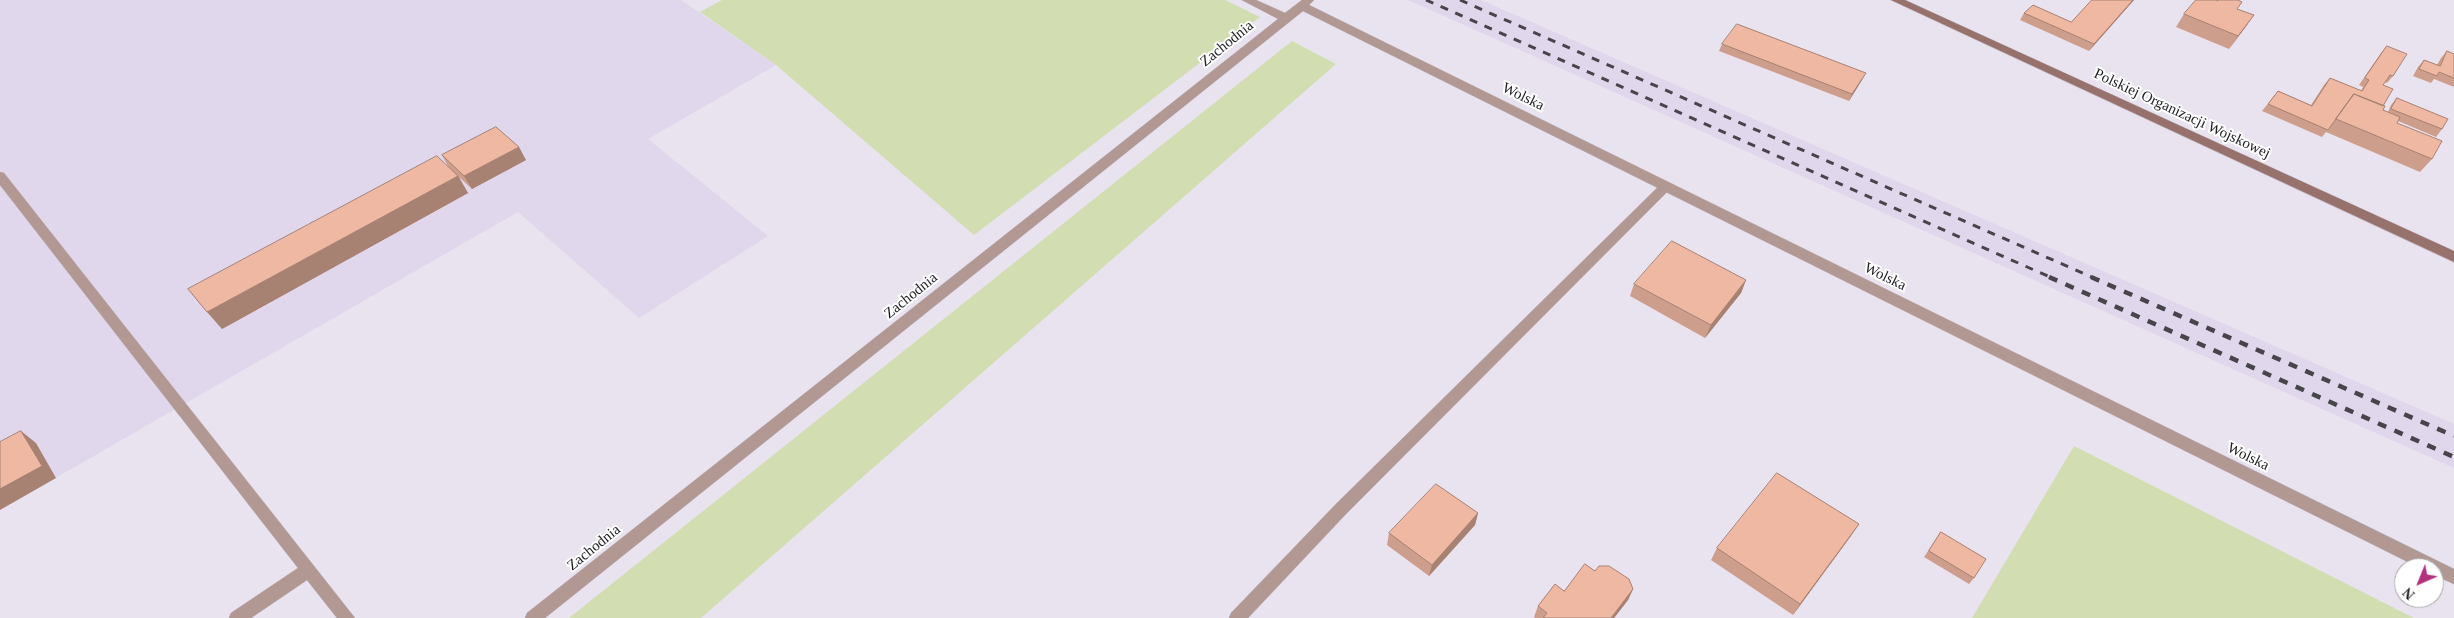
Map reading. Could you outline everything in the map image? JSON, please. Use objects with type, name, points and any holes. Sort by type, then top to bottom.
[{"type":"main road","name":"Polskiej Organizacji Wojskowej","points":[[1896,0],[2454,257]]},
{"type":"street","points":[[1247,0],[1286,18]]},
{"type":"street","name":"Zachodnia","points":[[533,618],[1306,3]]},
{"type":"street","name":"Wolska","points":[[1306,3],[1666,186],[2454,577]]},
{"type":"street","points":[[0,176],[347,618]]},
{"type":"street","points":[[1238,618],[1341,508],[1666,186]]},
{"type":"street","points":[[237,618],[309,570]]},
{"type":"shaded area","points":[[0,0],[681,0],[776,65],[648,139],[768,236],[639,318],[518,212],[0,510]]},
{"type":"shaded area","points":[[1408,0],[1481,0],[2454,424],[2454,468]]},
{"type":"green space","points":[[722,0],[1225,0],[1260,17],[974,235],[776,65],[700,12]]},
{"type":"green space","points":[[1292,41],[1336,64],[701,618],[569,618]]},
{"type":"green space","points":[[2074,446],[2414,618],[1972,618]]},
{"type":"building","points":[[2092,0],[2133,0],[2094,44],[2024,13],[2033,5],[2071,22]]},
{"type":"building","points":[[2196,0],[2238,0],[2242,2],[2237,9],[2254,15],[2238,36],[2184,14]]},
{"type":"building","points":[[1737,24],[1866,73],[1852,94],[1722,44]]},
{"type":"building","points":[[2387,46],[2407,54],[2393,76],[2390,75],[2383,85],[2393,89],[2383,106],[2354,94],[2328,130],[2268,104],[2278,91],[2312,106],[2330,78],[2362,91],[2369,80],[2365,78]]},
{"type":"building","points":[[2447,51],[2454,54],[2454,78],[2439,72],[2437,76],[2419,69],[2424,60],[2440,66]]},
{"type":"building","points":[[2354,94],[2385,106],[2383,110],[2400,117],[2397,123],[2442,141],[2432,159],[2336,119]]},
{"type":"building","points":[[2397,98],[2448,119],[2442,129],[2391,109]]},
{"type":"building","points":[[496,127],[519,147],[464,176],[442,155]]},
{"type":"building","points":[[437,156],[458,176],[207,312],[188,289]]},
{"type":"building","points":[[1672,241],[1746,280],[1711,325],[1634,284]]},
{"type":"building","points":[[21,431],[42,466],[0,489],[0,442]]},
{"type":"building","points":[[1777,473],[1859,524],[1800,604],[1717,548]]},
{"type":"building","points":[[1436,484],[1478,513],[1432,565],[1389,533]]},
{"type":"building","points":[[1941,532],[1986,559],[1974,578],[1929,551]]},
{"type":"building","points":[[1585,564],[1595,571],[1599,566],[1609,566],[1629,579],[1633,589],[1611,618],[1543,618],[1547,613],[1538,606],[1555,584],[1564,591]]},
{"type":"railway","points":[[1426,0],[2052,278]]},
{"type":"railway","points":[[1460,0],[2094,278]]},
{"type":"railway","points":[[2049,277],[2454,457]]},
{"type":"railway","points":[[2091,277],[2454,436]]}]
